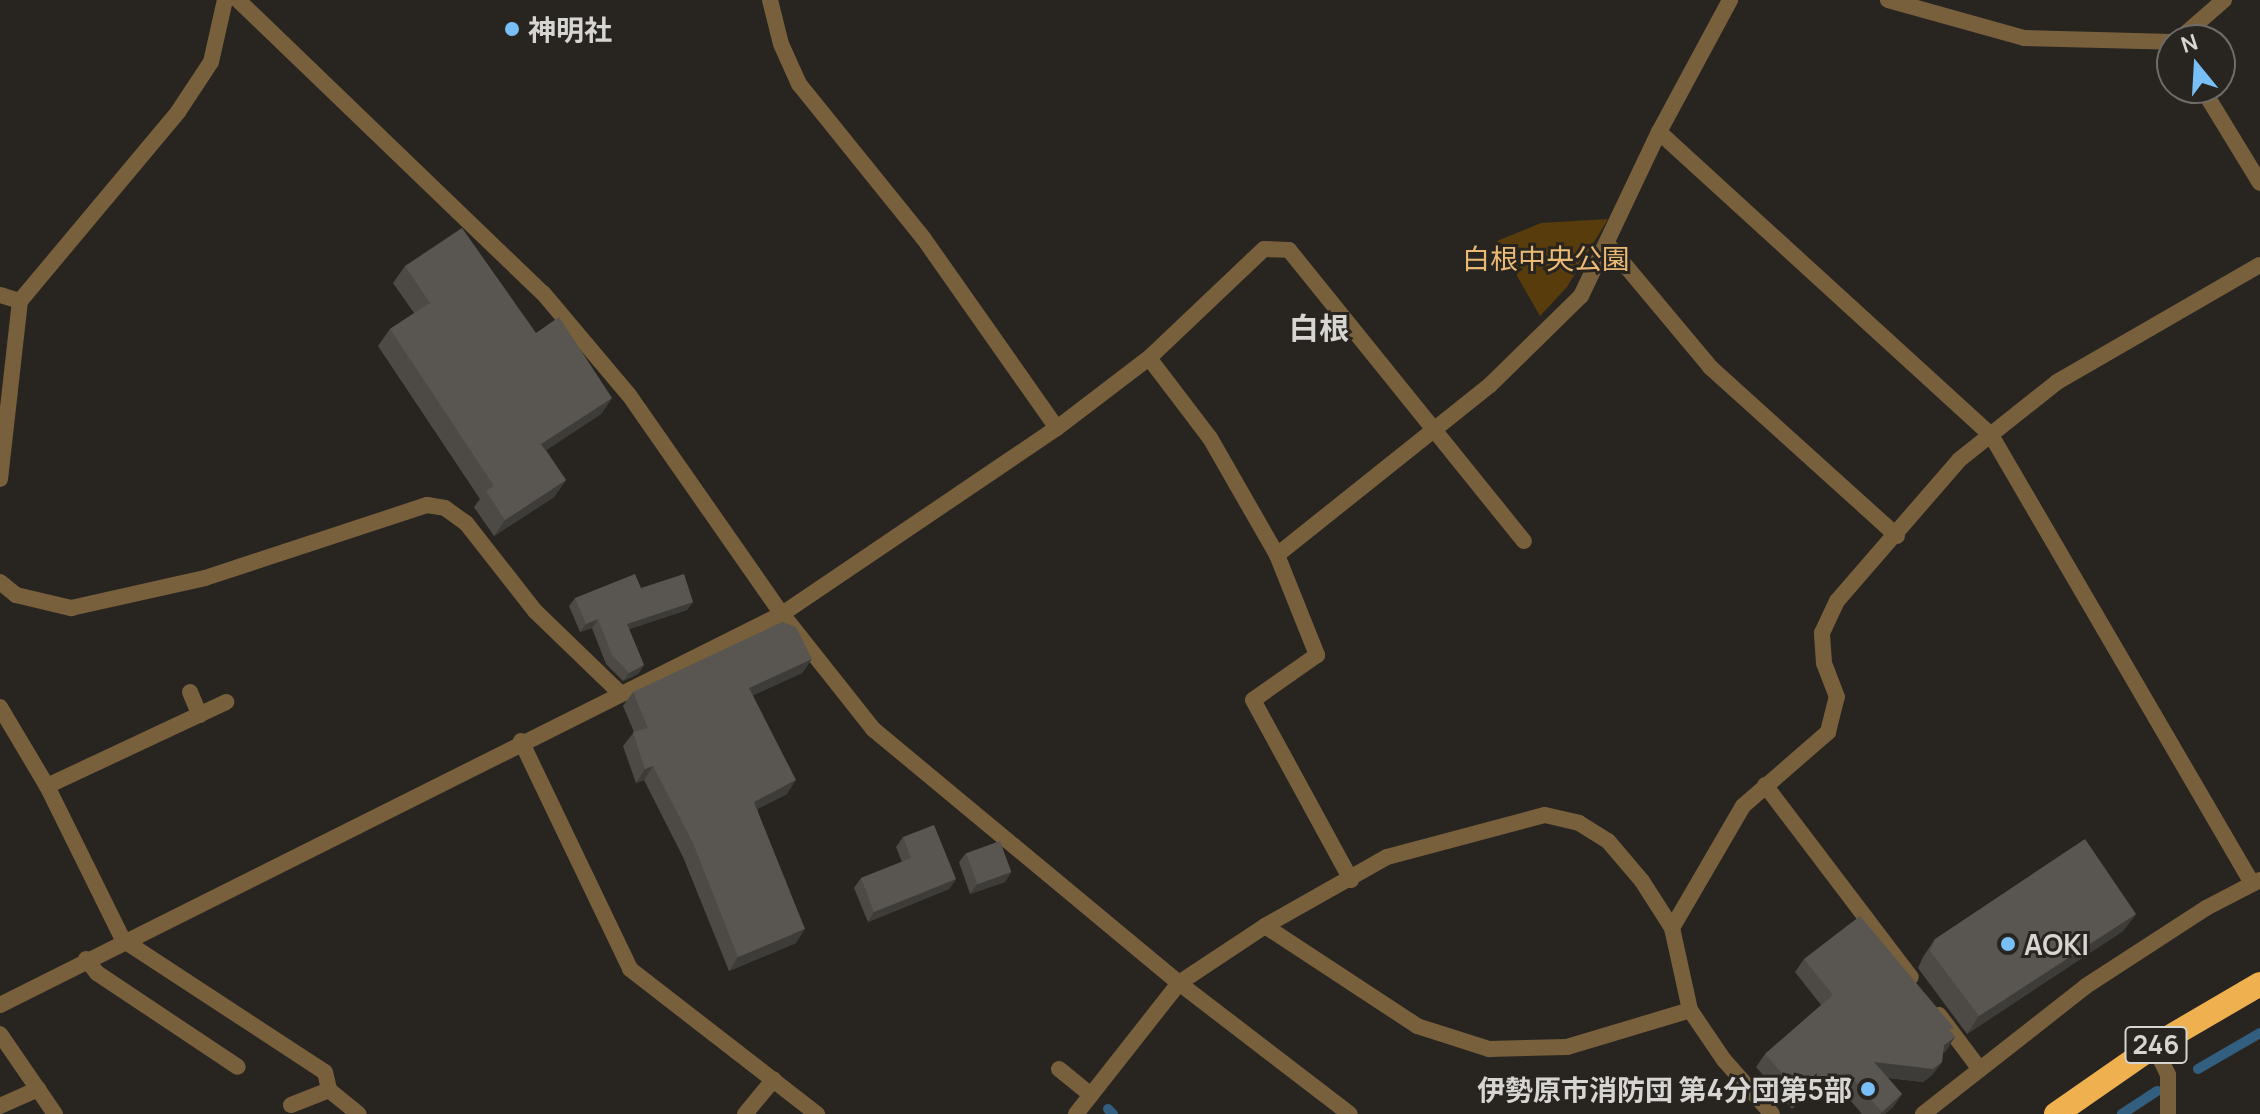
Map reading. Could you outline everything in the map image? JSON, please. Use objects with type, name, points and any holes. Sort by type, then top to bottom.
[{"type":"highway","name":"246","points":[[2056,1114],[2154,1046],[2260,984]]},
{"type":"street","points":[[0,479],[20,301],[178,112],[211,62],[225,0]]},
{"type":"street","points":[[238,0],[543,293],[629,395],[782,614],[873,729],[1179,983],[1350,1114]]},
{"type":"street","points":[[770,0],[781,44],[799,84],[924,239],[1057,428]]},
{"type":"street","points":[[1277,555],[1490,385],[1581,296],[1609,246],[1659,132],[1730,0]]},
{"type":"street","points":[[1888,0],[2024,38],[2156,42]]},
{"type":"street","points":[[2196,24],[2224,0]]},
{"type":"street","points":[[2212,104],[2260,183]]},
{"type":"street","points":[[1659,132],[1991,435],[2256,882],[2086,986],[1923,1114]]},
{"type":"street","points":[[1609,246],[1710,367],[1897,536]]},
{"type":"street","points":[[0,1005],[123,940],[619,692],[782,614],[1057,428],[1149,358],[1264,249],[1289,250],[1524,541]]},
{"type":"street","points":[[1672,928],[1743,806],[1828,732],[1837,697],[1824,663],[1822,633],[1837,601],[1897,536],[1959,460],[2057,382],[2260,265]]},
{"type":"street","points":[[0,295],[20,301]]},
{"type":"street","points":[[1149,358],[1210,438],[1277,555],[1317,655],[1253,700],[1351,880]]},
{"type":"street","points":[[0,582],[16,595],[71,608],[205,578],[427,505],[445,508],[466,523],[535,611],[619,692]]},
{"type":"street","points":[[190,692],[200,715]]},
{"type":"street","points":[[47,786],[226,702]]},
{"type":"street","points":[[0,707],[47,786],[123,940],[325,1072],[329,1090],[359,1114]]},
{"type":"street","points":[[521,741],[630,969],[817,1114]]},
{"type":"street","points":[[1765,785],[1979,1068]]},
{"type":"street","points":[[1076,1114],[1179,983],[1265,926],[1387,857],[1545,815],[1579,823],[1608,841],[1672,928],[1690,1010],[1724,1060],[1772,1114]]},
{"type":"street","points":[[1265,926],[1417,1026],[1489,1049],[1567,1047],[1690,1010]]},
{"type":"street","points":[[86,959],[97,973],[238,1067]]},
{"type":"street","points":[[0,1034],[55,1114]]},
{"type":"street","points":[[2154,1046],[2168,1075],[2168,1114]]},
{"type":"street","points":[[1059,1069],[1091,1095]]},
{"type":"street","points":[[745,1114],[774,1079]]},
{"type":"street","points":[[0,1106],[38,1089]]},
{"type":"street","points":[[291,1105],[329,1090]]},
{"type":"green space","name":"白根中央公園","points":[[1608,219],[1567,287],[1540,316],[1497,241],[1541,223]]},
{"type":"building","points":[[462,228],[536,333],[559,317],[612,398],[541,444],[566,480],[505,520],[486,491],[494,486],[390,329],[430,303],[405,266]]},
{"type":"building","points":[[635,574],[641,588],[684,574],[693,602],[627,624],[644,665],[629,673],[612,655],[598,619],[586,624],[575,598]]},
{"type":"building","points":[[782,622],[796,627],[812,659],[749,688],[796,780],[754,802],[805,929],[738,957],[693,843],[653,766],[645,769],[633,732],[648,728],[633,692]]},
{"type":"building","points":[[934,825],[956,879],[874,912],[861,878],[911,858],[903,837]]},
{"type":"building","points":[[2085,839],[2136,914],[1979,1016],[1930,951],[1935,939]]},
{"type":"building","points":[[1000,841],[1011,872],[977,884],[966,853]]},
{"type":"building","points":[[1860,916],[1954,1028],[1949,1030],[1955,1037],[1944,1045],[1942,1062],[1933,1069],[1874,1062],[1902,1094],[1882,1112],[1848,1073],[1833,1086],[1825,1076],[1802,1096],[1765,1054],[1833,995],[1804,959]]},
{"type":"waterway","points":[[2198,1069],[2260,1033]]},
{"type":"waterway","points":[[2122,1114],[2157,1091]]},
{"type":"waterway","points":[[1108,1109],[1113,1114]]},
{"type":"place","name":"神明社","points":[[512,29]]},
{"type":"place","name":"AOKI","points":[[2008,944]]},
{"type":"place","name":"伊勢原市消防団 第4分団第5部","points":[[1868,1089]]},
{"type":"district","name":"白根","points":[[1319,328]]}]
